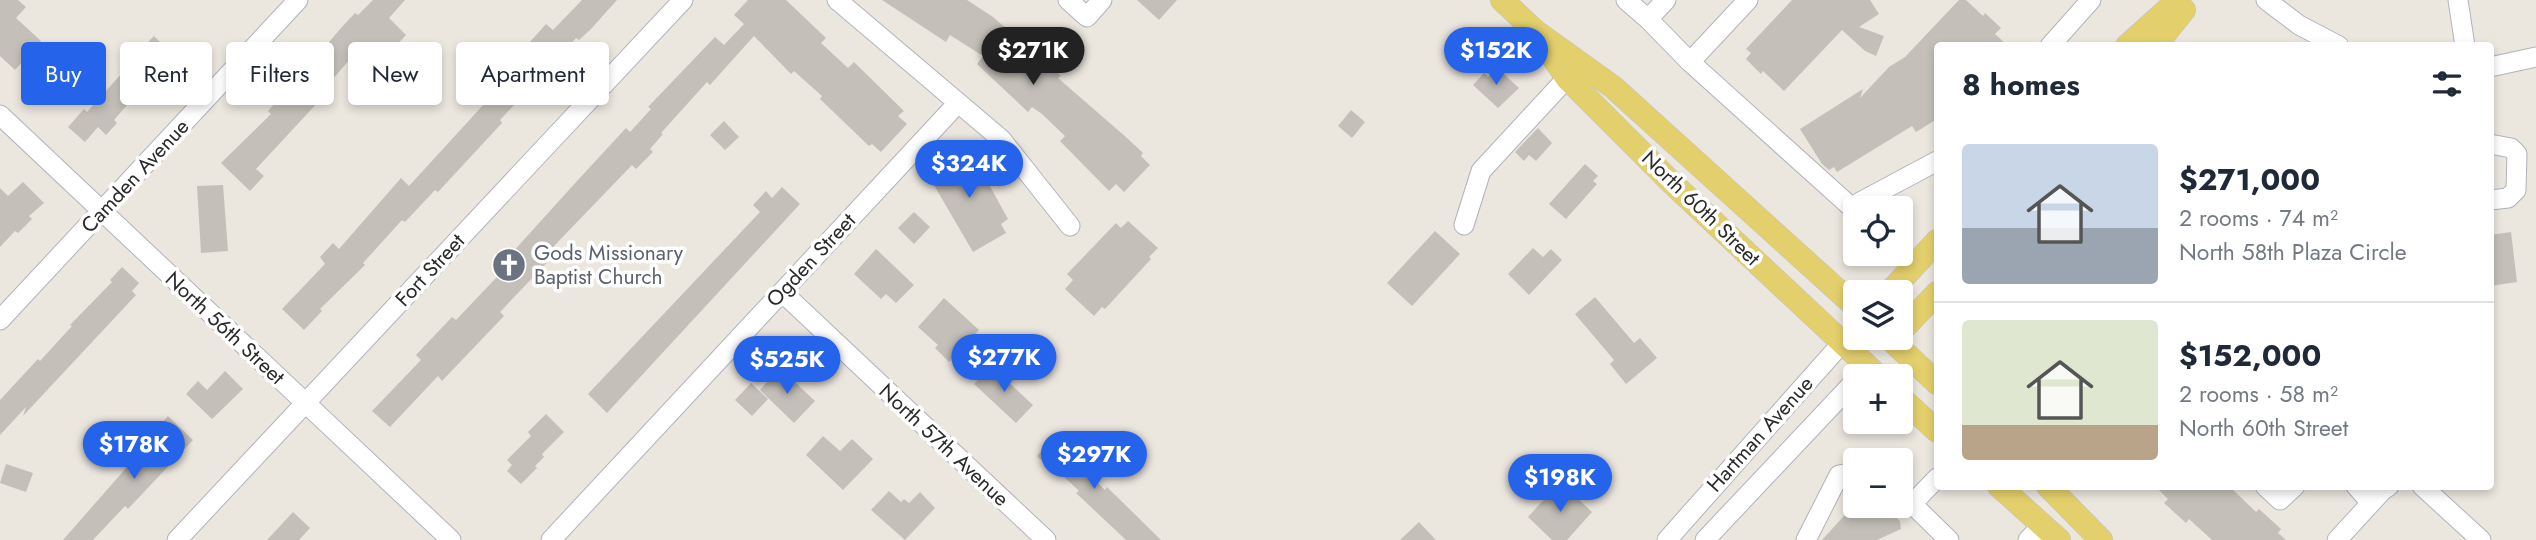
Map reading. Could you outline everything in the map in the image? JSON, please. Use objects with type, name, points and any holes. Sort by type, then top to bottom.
[{"type":"main road","name":"North 60th Street","points":[[1502,0],[1535,31],[1613,87],[1843,295]]},
{"type":"main road","points":[[2131,42],[2178,0]]},
{"type":"main road","points":[[2158,42],[2191,0]]},
{"type":"main road","name":"North 60th Street","points":[[1535,31],[1567,78],[1672,183],[1843,332]]},
{"type":"main road","points":[[1901,280],[1934,244]]},
{"type":"main road","name":"Hartman Avenue","points":[[1913,318],[1934,296]]},
{"type":"main road","name":"Hartman Avenue","points":[[1873,364],[1884,350]]},
{"type":"main road","points":[[1906,350],[1934,380]]},
{"type":"main road","points":[[1913,409],[1934,428]]},
{"type":"main road","points":[[2003,490],[2043,535]]},
{"type":"main road","points":[[2052,490],[2101,540]]},
{"type":"street","name":"Camden Avenue","points":[[0,320],[298,0]]},
{"type":"street","name":"Fort Street","points":[[177,540],[683,0]]},
{"type":"street","points":[[837,0],[1001,139],[1070,226]]},
{"type":"street","points":[[1068,0],[1087,17],[1102,0]]},
{"type":"street","points":[[1626,0],[1690,62],[1851,207],[1934,163]]},
{"type":"street","points":[[1648,19],[1666,0]]},
{"type":"street","points":[[1690,62],[1748,0]]},
{"type":"street","points":[[2054,42],[2091,0]]},
{"type":"street","points":[[2266,0],[2300,25],[2332,42]]},
{"type":"street","points":[[2459,0],[2464,42]]},
{"type":"street","points":[[2494,66],[2536,57]]},
{"type":"street","points":[[1464,225],[1481,171],[1567,78]]},
{"type":"street","name":"Ogden Street","points":[[551,540],[957,104]]},
{"type":"street","name":"North 56th Street","points":[[0,115],[451,540]]},
{"type":"street","points":[[2494,145],[2511,148],[2517,154],[2516,190],[2508,198],[2494,200]]},
{"type":"street","name":"North 57th Avenue","points":[[782,292],[1045,540]]},
{"type":"street","name":"Hartman Avenue","points":[[1667,540],[1843,344]]},
{"type":"street","name":"Hartman Avenue","points":[[1705,540],[1843,398]]},
{"type":"street","points":[[1806,540],[1839,475],[1843,474]]},
{"type":"street","points":[[1913,496],[1934,480]]},
{"type":"street","points":[[2269,490],[2280,500],[2291,490]]},
{"type":"street","points":[[2360,490],[2371,503]]},
{"type":"street","points":[[2337,540],[2385,490]]},
{"type":"street","points":[[2425,490],[2481,540]]},
{"type":"street","points":[[1913,506],[1949,540]]},
{"type":"building","points":[[0,0],[18,0],[26,7],[16,18],[41,41],[21,42],[21,63],[15,70],[0,56]]},
{"type":"building","points":[[373,0],[405,0],[389,18],[406,35],[399,42],[348,42],[348,62],[334,78],[334,42],[329,42],[355,13],[358,15]]},
{"type":"building","points":[[582,0],[617,0],[579,40],[576,38],[572,42],[530,42],[546,24],[553,30]]},
{"type":"building","points":[[748,0],[786,0],[826,38],[821,43],[848,68],[854,62],[904,111],[898,116],[907,124],[881,152],[872,144],[869,146],[820,99],[822,96],[794,71],[791,74],[754,36],[710,85],[707,82],[661,133],[663,134],[650,149],[653,152],[636,169],[632,165],[554,246],[559,250],[500,312],[504,316],[442,381],[438,376],[390,427],[372,411],[421,360],[416,355],[452,317],[456,320],[515,258],[511,254],[577,181],[626,128],[630,132],[651,109],[648,107],[715,37],[724,45],[744,24],[734,15]]},
{"type":"building","points":[[882,0],[967,0],[1028,43],[1026,45],[1061,76],[1058,78],[1143,153],[1141,156],[1150,165],[1124,192],[1116,184],[1109,191],[1060,141],[1065,136],[1032,107],[1028,112],[977,64],[983,56],[950,35],[946,42]]},
{"type":"building","points":[[1137,0],[1177,0],[1159,20]]},
{"type":"building","points":[[1792,0],[1870,0],[1879,14],[1859,27],[1884,36],[1876,56],[1865,51],[1842,30],[1784,91],[1746,59],[1751,53],[1746,49]]},
{"type":"building","points":[[1959,0],[1966,0],[2001,28],[1995,34],[2004,42],[1934,42],[1934,121],[1916,132],[1912,126],[1837,172],[1834,167],[1829,170],[1822,164],[1800,129],[1863,89],[1860,98],[1889,67],[1905,57]]},
{"type":"building","points":[[154,36],[160,42],[148,42]]},
{"type":"building","points":[[1497,68],[1519,88],[1498,108],[1473,85],[1484,73],[1488,77]]},
{"type":"building","points":[[120,75],[120,105],[127,105],[114,120],[117,123],[106,135],[98,127],[85,142],[68,127],[84,109],[87,112],[93,105],[106,105],[106,91]]},
{"type":"building","points":[[273,105],[315,105],[256,169],[264,176],[250,191],[221,163],[271,114],[268,111]]},
{"type":"building","points":[[483,105],[514,105],[500,120],[502,123],[438,192],[435,190],[405,222],[402,220],[363,263],[365,265],[320,309],[322,311],[304,330],[282,309],[325,264],[320,257],[333,243],[339,249],[401,178],[409,186]]},
{"type":"building","points":[[1351,110],[1365,122],[1352,138],[1338,126]]},
{"type":"building","points":[[724,121],[739,137],[725,150],[710,135]]},
{"type":"building","points":[[1538,128],[1552,143],[1536,161],[1529,155],[1524,161],[1515,152]]},
{"type":"building","points":[[962,150],[968,160],[974,157],[1008,219],[1001,224],[1006,233],[973,252],[931,180],[934,179],[928,169]]},
{"type":"building","points":[[1585,164],[1598,176],[1593,181],[1597,184],[1566,219],[1549,204]]},
{"type":"building","points":[[23,182],[44,203],[29,216],[32,219],[18,233],[15,231],[0,247],[0,188],[8,196]]},
{"type":"building","points":[[223,185],[228,251],[201,253],[197,186]]},
{"type":"building","points":[[782,187],[800,204],[607,413],[588,394],[760,212],[753,205],[766,191],[772,198]]},
{"type":"building","points":[[914,212],[930,227],[914,244],[898,228]]},
{"type":"building","points":[[1128,221],[1158,248],[1105,309],[1102,307],[1094,316],[1065,289],[1073,280],[1067,274],[1116,223],[1121,228]]},
{"type":"building","points":[[1435,231],[1460,254],[1412,306],[1387,283]]},
{"type":"building","points":[[2511,232],[2517,282],[2494,285],[2494,234]]},
{"type":"building","points":[[1533,248],[1543,257],[1551,249],[1562,260],[1529,295],[1508,274]]},
{"type":"building","points":[[876,249],[914,285],[896,303],[886,294],[881,299],[854,274]]},
{"type":"building","points":[[122,267],[139,283],[132,291],[136,295],[23,416],[26,407],[0,435],[0,400],[38,359],[40,361],[112,282],[110,280]]},
{"type":"building","points":[[1595,297],[1634,343],[1640,338],[1657,358],[1626,384],[1610,364],[1614,360],[1575,314]]},
{"type":"building","points":[[944,298],[979,330],[949,362],[935,348],[938,345],[918,327]]},
{"type":"building","points":[[991,366],[1033,405],[1016,423],[974,384]]},
{"type":"building","points":[[780,368],[815,401],[794,423],[760,390]]},
{"type":"building","points":[[225,371],[243,389],[212,419],[186,394],[198,381],[207,390]]},
{"type":"building","points":[[751,383],[768,399],[752,416],[735,400]]},
{"type":"building","points":[[546,414],[564,432],[542,454],[544,457],[535,466],[537,468],[521,484],[507,471],[512,465],[507,460],[531,436],[528,432]]},
{"type":"building","points":[[168,416],[193,440],[128,509],[125,506],[93,540],[63,540],[127,467],[130,470],[153,445],[147,439]]},
{"type":"building","points":[[1059,433],[1085,457],[1078,464],[1105,490],[1107,487],[1161,540],[1126,540],[1076,493],[1079,491],[1057,470],[1055,473],[1037,456]]},
{"type":"building","points":[[823,436],[840,451],[852,439],[873,459],[843,490],[806,455]]},
{"type":"building","points":[[6,464],[33,473],[26,492],[0,483]]},
{"type":"building","points":[[1560,482],[1592,512],[1567,540],[1552,540],[1528,517]]},
{"type":"building","points":[[2159,490],[2233,490],[2256,512],[2259,509],[2281,529],[2278,533],[2286,540],[2212,540],[2189,519],[2186,523],[2164,503],[2168,499]]},
{"type":"building","points":[[889,491],[901,502],[904,499],[909,503],[920,492],[935,508],[905,540],[871,510]]},
{"type":"building","points":[[293,512],[310,528],[299,540],[267,540]]},
{"type":"building","points":[[1843,517],[1897,518],[1900,521],[1901,529],[1877,540],[1822,540]]},
{"type":"building","points":[[1419,522],[1436,540],[1400,540]]},
{"type":"place","name":"Gods Missionary Baptist Church","points":[[509,265]]}]
